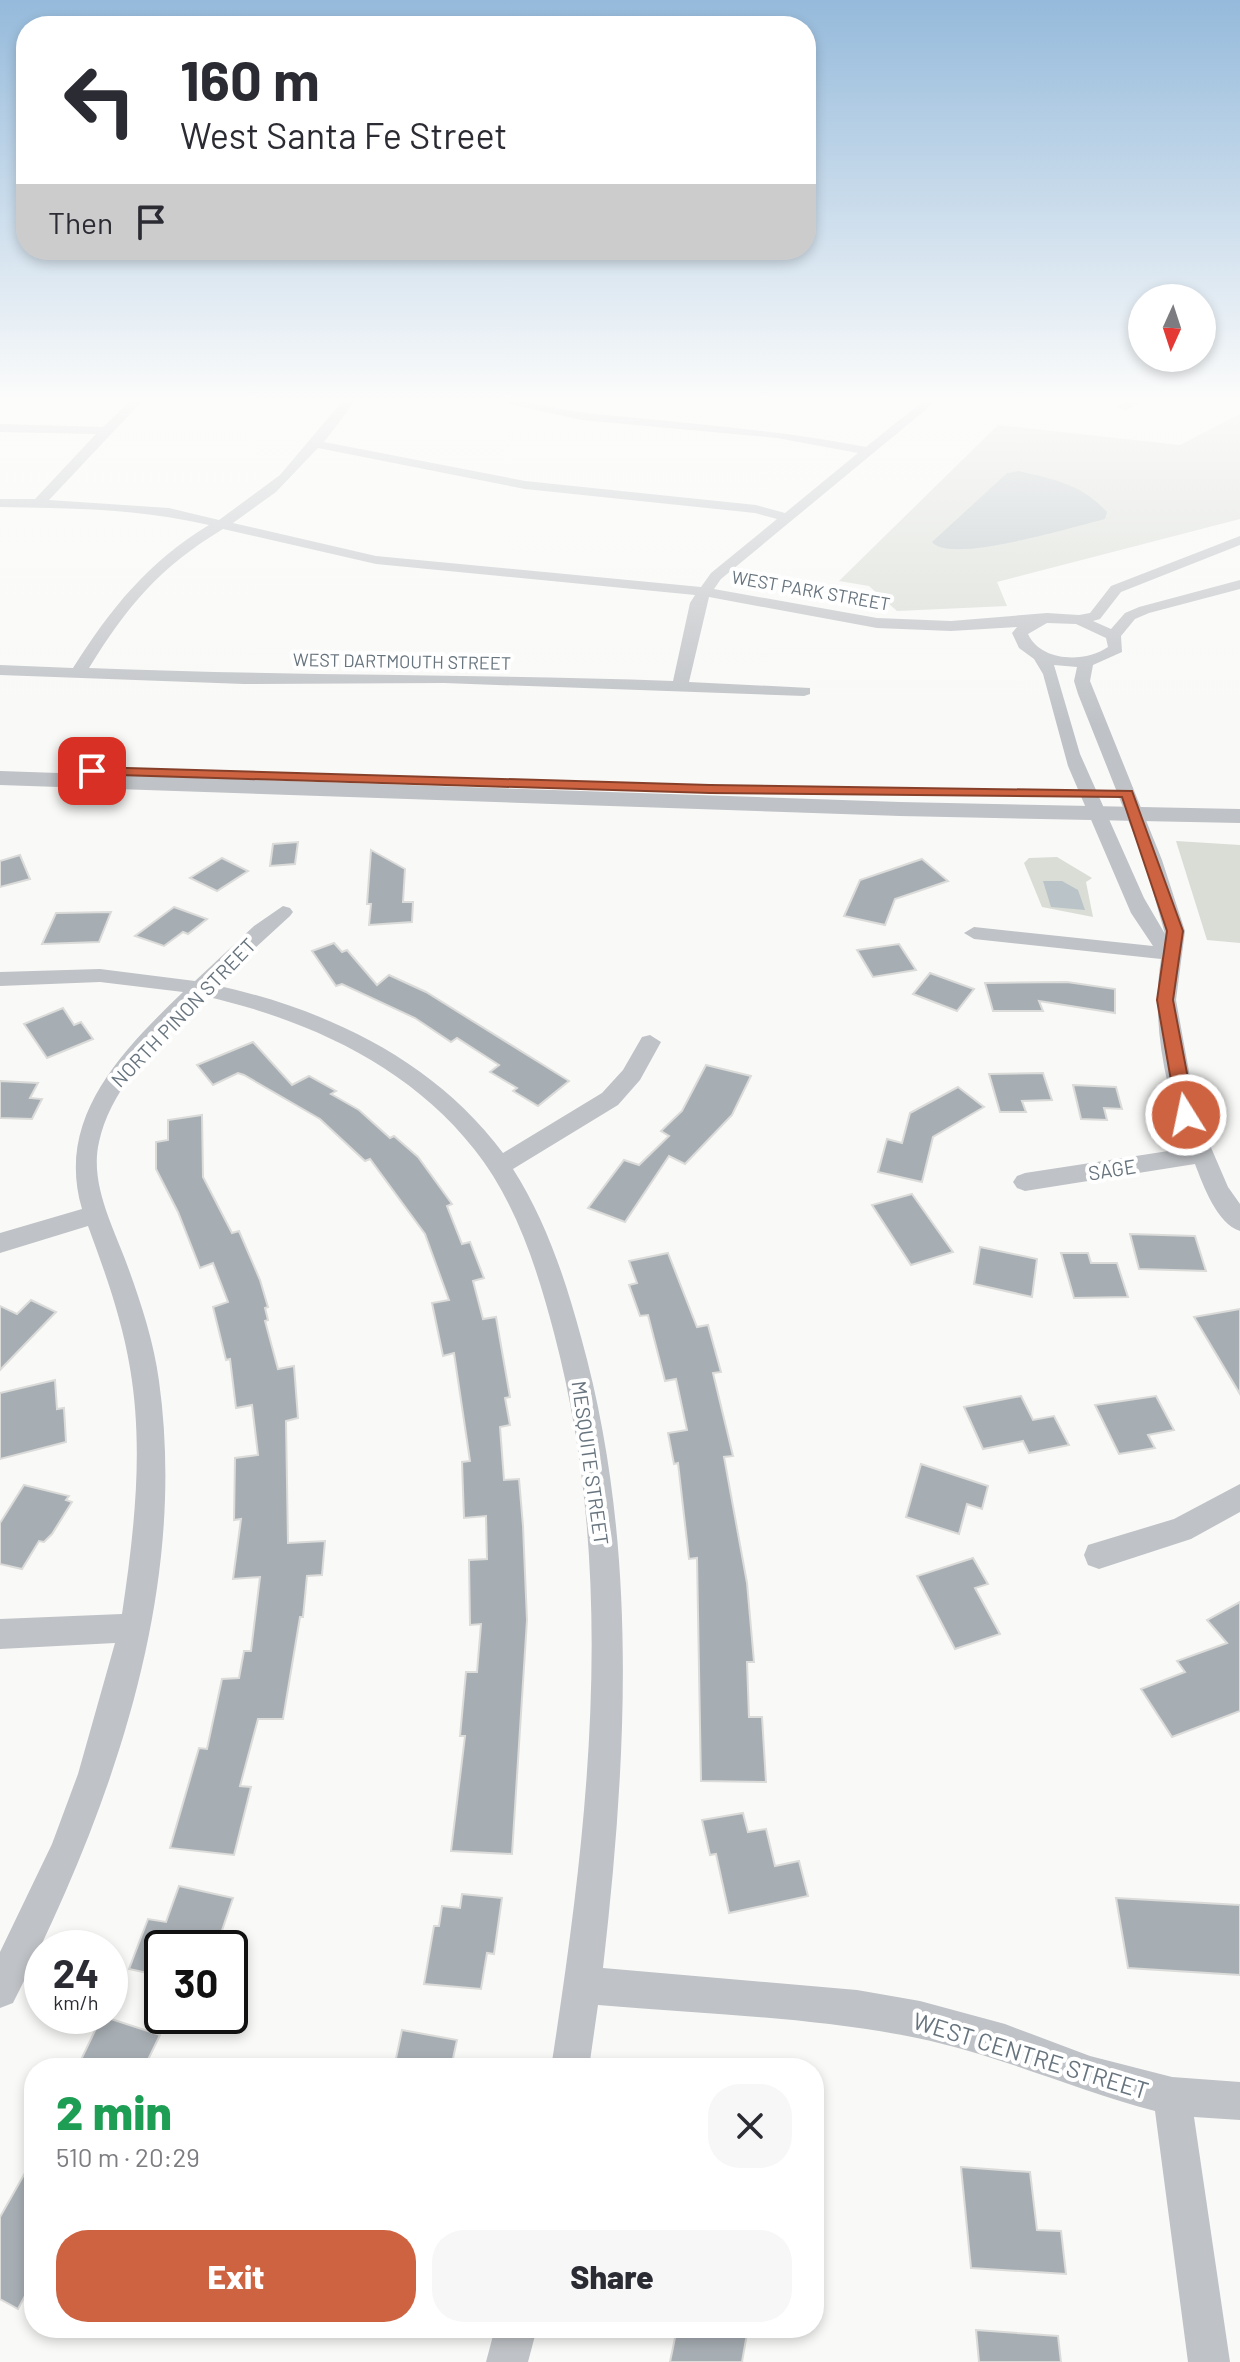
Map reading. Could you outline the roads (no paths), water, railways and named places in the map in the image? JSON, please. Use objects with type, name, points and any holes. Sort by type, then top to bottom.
[{"type":"street","name":"WEST PARK STREET","points":[[124,507],[223,522],[312,547],[376,560],[705,592],[877,623],[951,626],[1033,622],[1047,618],[1079,620]]},
{"type":"street","points":[[77,675],[118,611],[145,579],[244,507]]},
{"type":"street","points":[[740,507],[785,517]]},
{"type":"street","points":[[680,688],[697,603],[730,562],[797,507]]},
{"type":"street","points":[[1079,620],[1095,616],[1116,589],[1240,540]]},
{"type":"street","points":[[1113,636],[1130,616],[1144,610],[1240,584]]},
{"type":"street","points":[[1079,620],[1113,636]]},
{"type":"street","points":[[1033,622],[1020,633],[1024,644],[1050,667],[1064,732],[1091,803],[1108,832],[1148,930],[1171,954]]},
{"type":"street","name":"WEST PARK STREET","points":[[951,626],[1024,644]]},
{"type":"street","points":[[1040,655],[1086,662],[1110,655],[1116,649],[1113,636]]},
{"type":"street","points":[[1086,662],[1082,681],[1086,694],[1132,804],[1175,931],[1165,1000],[1186,1115],[1217,1190],[1240,1222]]},
{"type":"street","name":"WEST DARTMOUTH STREET","points":[[0,670],[244,679],[444,678],[804,691]]},
{"type":"street","points":[[0,768],[1091,803]]},
{"type":"street","points":[[0,778],[1132,804],[1240,816]]},
{"type":"street","points":[[1132,804],[1240,795]]},
{"type":"street","name":"NORTH PINON STREET","points":[[0,1990],[61,1862],[96,1770],[110,1727],[147,1554],[152,1468],[149,1410],[130,1308],[96,1214],[86,1175],[87,1142],[98,1110],[126,1069],[202,989],[283,912]]},
{"type":"street","points":[[974,933],[1171,954]]},
{"type":"street","name":"MESQUITE STREET","points":[[0,979],[73,976],[150,981],[202,989],[277,1008],[362,1045],[429,1090],[469,1127],[498,1167],[531,1224],[568,1331],[588,1417],[601,1512],[609,1620],[605,1764],[583,1985],[572,2058]]},
{"type":"street","points":[[498,1167],[610,1099],[632,1075],[650,1042]]},
{"type":"street","name":"SAGE","points":[[1025,1182],[1200,1155]]},
{"type":"street","points":[[0,1243],[96,1214]]},
{"type":"street","points":[[1099,1555],[1181,1530],[1240,1497]]},
{"type":"street","points":[[0,1634],[132,1628]]},
{"type":"street","name":"WEST CENTRE STREET","points":[[583,1985],[857,2009],[920,2020],[1005,2043],[1090,2075],[1172,2096],[1240,2101]]},
{"type":"street","points":[[1172,2096],[1209,2362]]},
{"type":"street","points":[[507,2362],[513,2338]]}]
